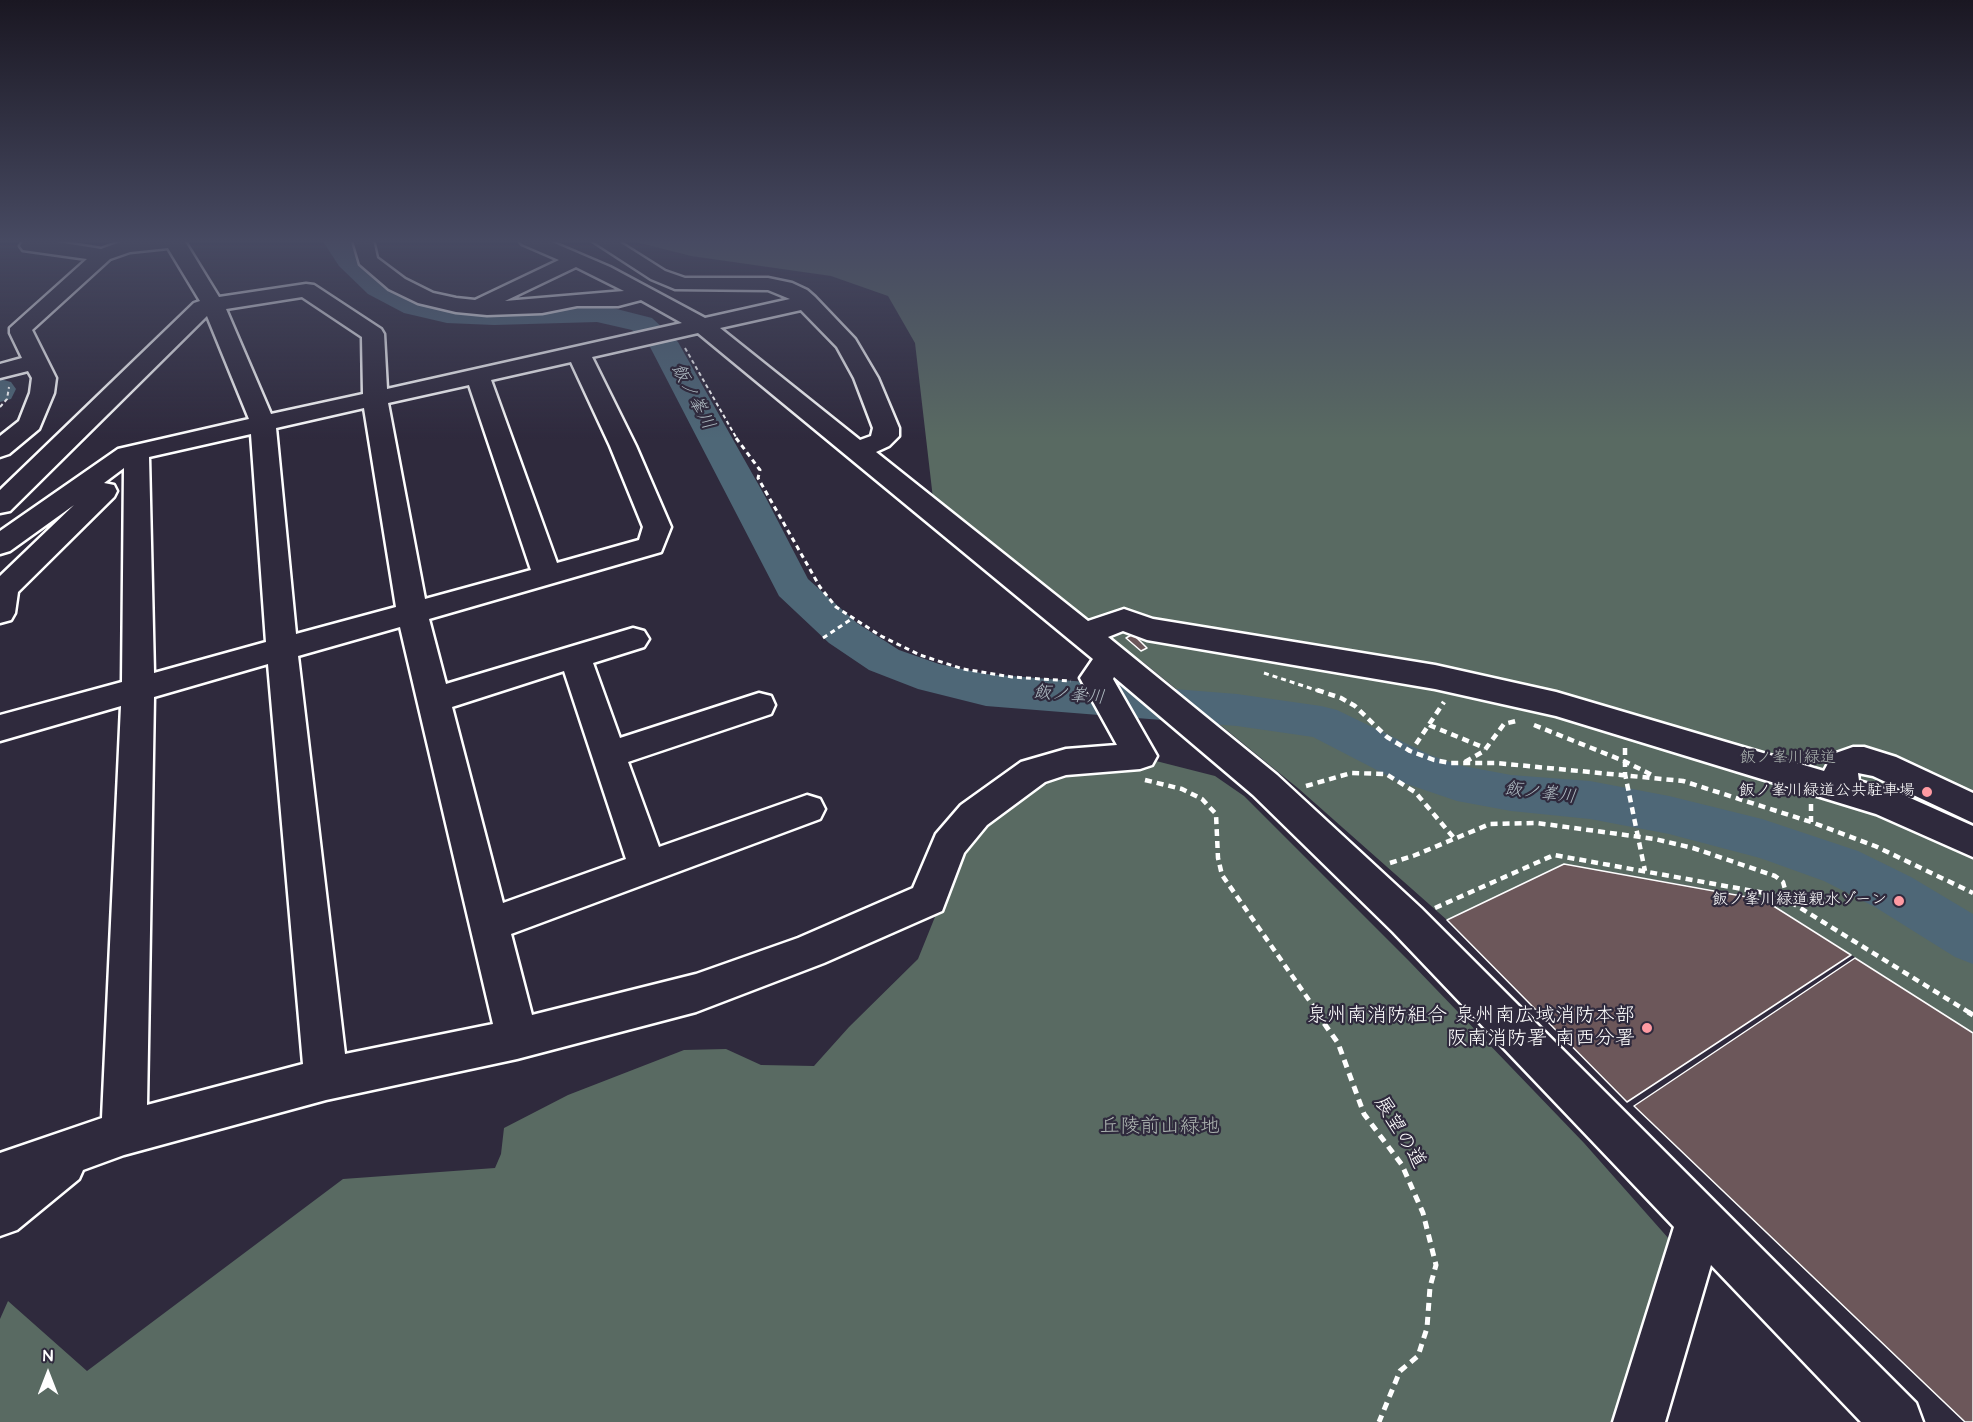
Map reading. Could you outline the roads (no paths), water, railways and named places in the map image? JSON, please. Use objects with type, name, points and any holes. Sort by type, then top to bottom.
[{"type":"street","points":[[0,449],[30,424],[36,410],[44,378],[21,333],[21,328],[46,306]]},
{"type":"street","points":[[0,505],[202,308],[207,306]]},
{"type":"street","points":[[214,306],[263,424],[282,649],[326,1078]]},
{"type":"street","points":[[331,306],[373,333],[375,399],[412,612],[517,1039]]},
{"type":"street","points":[[470,306],[517,306]]},
{"type":"street","points":[[667,306],[703,326],[857,451],[1097,656],[1282,801],[1407,921],[1898,1422]]},
{"type":"street","points":[[0,545],[132,456],[263,424],[788,306]]},
{"type":"street","points":[[811,306],[847,344],[866,378],[886,428],[886,436],[880,441],[857,451]]},
{"type":"street","points":[[0,728],[651,546],[657,527],[623,446],[578,353]]},
{"type":"street","points":[[5,370],[35,362]]},
{"type":"street","points":[[478,376],[547,575]]},
{"type":"street","points":[[0,613],[4,589],[132,456]]},
{"type":"street","points":[[103,1140],[138,690],[132,456]]},
{"type":"street","points":[[1097,656],[1124,619],[1147,628],[1458,682],[1556,704],[1842,789],[1886,803],[1973,842]]},
{"type":"street","points":[[1147,628],[1145,633],[1210,655]]},
{"type":"street","points":[[434,700],[633,639]]},
{"type":"street","points":[[575,656],[648,869]]},
{"type":"street","points":[[0,1176],[103,1140],[326,1078],[517,1039],[696,993],[810,951],[928,899],[949,845],[974,815],[1033,772],[1066,762],[1140,756],[1097,656]]},
{"type":"street","points":[[609,755],[759,705]]},
{"type":"street","points":[[1842,789],[1841,771],[1845,763],[1864,760],[1884,766],[1973,809]]},
{"type":"street","points":[[490,925],[807,809]]},
{"type":"street","points":[[0,1151],[103,1140]]},
{"type":"street","points":[[0,1213],[103,1140]]},
{"type":"street","points":[[1639,1422],[1700,1220]]},
{"type":"waterway","name":"飯ノ峯川","points":[[413,306],[447,314],[494,316],[597,313],[642,324],[663,342],[748,498],[793,587],[843,633],[884,660],[933,678],[986,690],[1237,710],[1321,722],[1414,768],[1457,783],[1511,793],[1590,800],[1669,815],[1762,839],[1841,866],[1893,892],[1973,941]]},
{"type":"place","name":"飯ノ峯川緑道公共駐車場","points":[[1927,792]]},
{"type":"place","name":"飯ノ峯川緑道親水ゾーン","points":[[1899,901]]},
{"type":"place","name":"泉州南消防組合 泉州南広域消防本部 阪南消防署 南西分署","points":[[1647,1028]]},
{"type":"park label","name":"飯ノ峯川緑道","points":[[1788,759]]},
{"type":"park label","name":"丘陵前山緑地","points":[[1160,1128]]}]
